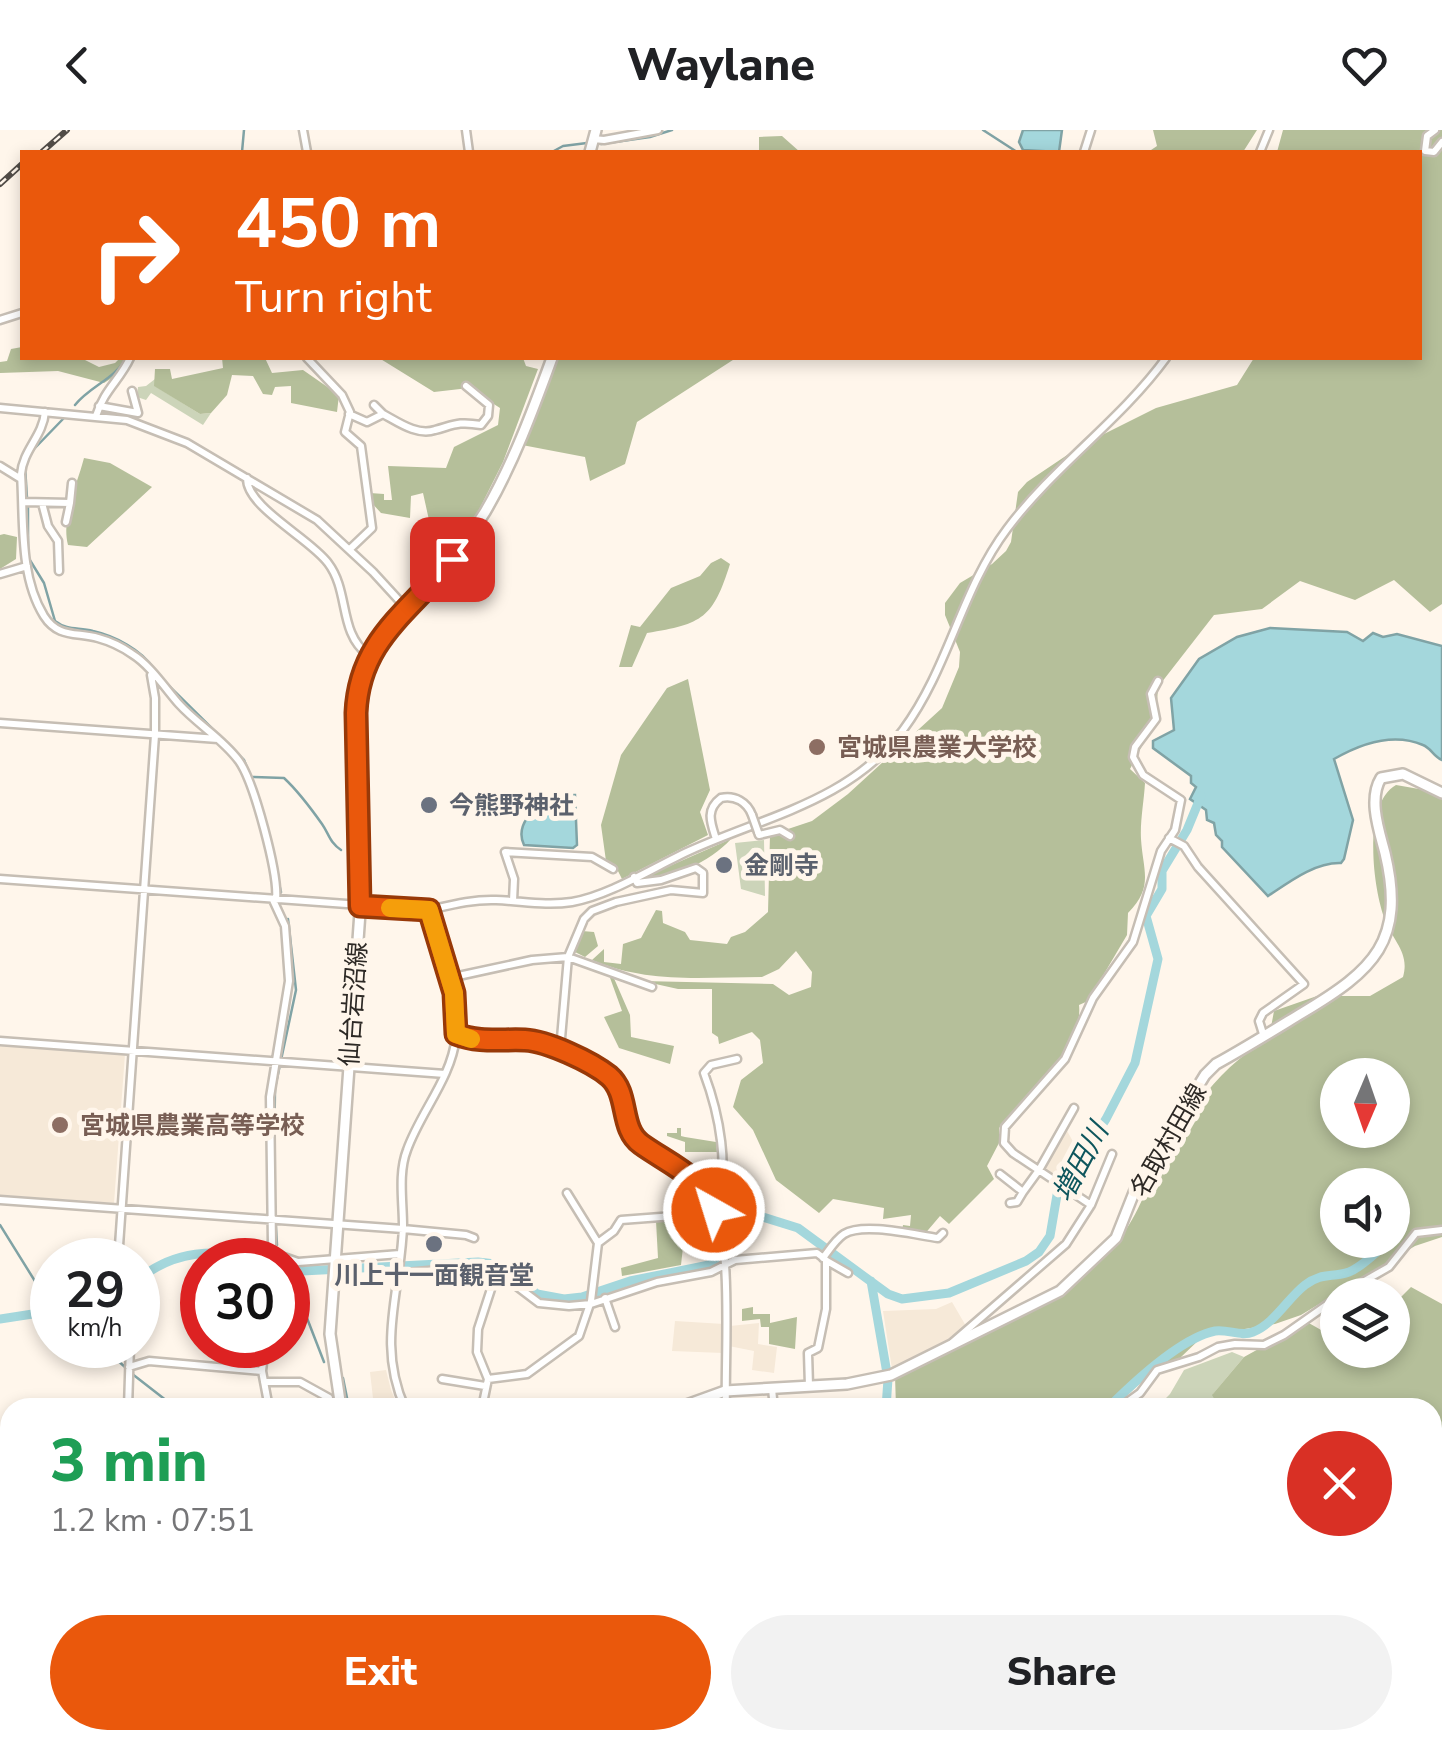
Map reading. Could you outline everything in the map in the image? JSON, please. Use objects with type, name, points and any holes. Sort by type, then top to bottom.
[{"type":"main road","name":"仙台岩沼線","points":[[339,1398],[330,1334],[360,906],[358,684],[368,656],[452,559],[493,497],[551,360]]},
{"type":"main road","name":"名取村田線","points":[[704,1398],[725,1390],[847,1384],[885,1376],[1060,1291],[1116,1238],[1137,1185],[1205,1075],[1216,1064],[1346,987],[1368,967],[1386,933],[1392,905],[1392,884],[1374,795],[1380,778],[1403,774],[1442,792]]},
{"type":"street","points":[[594,134],[608,140],[658,130]]},
{"type":"street","points":[[1434,130],[1426,136],[1426,151],[1434,152],[1442,142]]},
{"type":"street","points":[[96,416],[106,391],[129,360]]},
{"type":"street","points":[[308,360],[338,390],[349,414],[345,431],[361,448],[372,528],[350,549]]},
{"type":"street","points":[[0,880],[429,910],[482,900],[574,902],[716,839],[818,800],[849,781],[894,742],[926,696],[978,576],[1008,528],[1060,470],[1138,394],[1164,360]]},
{"type":"street","points":[[374,405],[414,430],[437,430],[450,424],[481,425],[489,406],[466,386]]},
{"type":"street","points":[[132,391],[137,423]]},
{"type":"street","points":[[99,406],[138,413]]},
{"type":"street","points":[[0,408],[137,423],[187,443],[317,520],[406,608]]},
{"type":"street","points":[[45,412],[39,434],[22,462],[21,479],[27,566],[41,611],[54,627],[67,634],[102,639],[132,653],[183,708],[220,739],[251,784],[274,873],[275,900],[285,926],[288,980],[279,1062],[270,1097],[273,1238]]},
{"type":"street","points":[[349,414],[367,422],[383,414]]},
{"type":"street","points":[[0,466],[21,479]]},
{"type":"street","points":[[247,478],[248,488],[270,513],[328,562],[340,586],[352,640],[368,656]]},
{"type":"street","points":[[66,522],[72,484]]},
{"type":"street","points":[[24,502],[70,503]]},
{"type":"street","points":[[42,503],[48,526],[58,541],[60,571]]},
{"type":"street","points":[[0,574],[27,566]]},
{"type":"street","points":[[119,1238],[155,735],[151,674]]},
{"type":"street","points":[[1092,1204],[1009,1150],[1004,1143],[1004,1131],[1066,1058],[1102,983],[1133,942],[1156,864],[1172,840],[1182,800],[1143,775],[1132,758],[1135,747],[1156,720],[1151,694],[1158,681]]},
{"type":"street","points":[[0,723],[220,739]]},
{"type":"street","points":[[716,839],[712,807],[721,798],[733,797],[744,802],[759,835],[780,830],[790,836]]},
{"type":"street","points":[[1172,840],[1184,846],[1304,984],[1263,1013],[1258,1022],[1264,1037]]},
{"type":"street","points":[[513,902],[514,879],[505,852],[592,857],[612,869]]},
{"type":"street","points":[[560,1050],[568,956],[584,919],[592,911],[616,902],[671,890],[704,893],[702,874],[696,868],[649,882],[638,882],[634,877]]},
{"type":"street","points":[[402,1398],[390,1355],[403,1229],[405,1155],[445,1074],[456,1034],[449,978],[429,910]]},
{"type":"street","points":[[449,978],[568,956],[652,987]]},
{"type":"street","points":[[456,1034],[484,1041],[540,1042],[614,1081],[632,1134],[675,1164],[708,1194],[724,1265],[725,1398]]},
{"type":"street","points":[[0,1041],[445,1074]]},
{"type":"street","points":[[715,1217],[722,1170],[714,1106],[704,1072],[711,1065],[737,1058]]},
{"type":"street","points":[[1010,1203],[1017,1202],[1039,1170],[1074,1108]]},
{"type":"street","points":[[954,1342],[1066,1244],[1092,1204],[1112,1154]]},
{"type":"street","points":[[1000,1174],[1023,1192]]},
{"type":"street","points":[[442,1379],[487,1383],[522,1376],[581,1332],[591,1303],[598,1243],[568,1193]]},
{"type":"street","points":[[0,1200],[466,1234],[474,1238]]},
{"type":"street","points":[[598,1243],[626,1218],[715,1217]]},
{"type":"street","points":[[809,1386],[808,1353],[818,1348],[826,1309],[825,1258],[833,1245],[846,1232],[869,1228],[938,1238],[943,1233]]},
{"type":"street","points":[[1370,1278],[1389,1267],[1416,1233],[1442,1230]]},
{"type":"street","points":[[398,1273],[490,1273],[506,1278],[543,1304],[591,1303],[745,1258],[817,1253],[848,1274]]},
{"type":"street","points":[[310,1261],[400,1256]]},
{"type":"street","points":[[484,1398],[487,1383],[477,1352],[478,1328],[492,1286],[490,1273]]},
{"type":"street","points":[[605,1298],[615,1327]]},
{"type":"street","points":[[1133,1398],[1157,1370],[1218,1347],[1264,1345],[1320,1309]]},
{"type":"street","points":[[128,1398],[129,1370],[149,1361],[262,1371]]},
{"type":"street","points":[[262,1368],[267,1398]]},
{"type":"street","points":[[264,1382],[300,1382],[329,1398]]},
{"type":"street","points":[[772,1387],[773,1398]]},
{"type":"shaded area","name":"宮城県農業高等学校","points":[[0,1045],[125,1054],[114,1203],[0,1195]]},
{"type":"shaded area","points":[[1066,1129],[1075,1145],[1056,1176],[1042,1168]]},
{"type":"shaded area","points":[[952,1302],[966,1326],[946,1342],[892,1369],[883,1311],[936,1309]]},
{"type":"shaded area","points":[[675,1321],[724,1324],[723,1353],[672,1351]]},
{"type":"shaded area","points":[[759,1323],[758,1344],[777,1347],[774,1373],[752,1370],[754,1351],[729,1346],[730,1326]]},
{"type":"shaded area","points":[[386,1370],[394,1398],[373,1398],[370,1372]]},
{"type":"green space","points":[[1153,130],[1257,130],[1244,150],[1151,150],[1157,146]]},
{"type":"green space","points":[[1283,130],[1442,130],[1442,604],[1430,612],[1394,580],[1355,600],[1300,581],[1262,609],[1214,615],[1158,687],[1156,719],[1130,769],[1145,783],[1141,832],[1145,878],[1141,895],[1128,913],[1127,935],[1088,1001],[1079,1005],[1078,1021],[1063,1055],[999,1128],[999,1143],[987,1166],[994,1179],[949,1224],[940,1216],[923,1236],[902,1232],[903,1225],[910,1226],[911,1215],[883,1219],[884,1208],[833,1199],[819,1213],[776,1180],[753,1130],[733,1107],[741,1080],[763,1063],[760,1040],[752,1032],[719,1044],[712,1033],[712,989],[678,989],[642,981],[773,984],[789,995],[811,987],[812,972],[796,951],[779,969],[762,977],[655,976],[592,960],[604,949],[604,962],[621,964],[623,944],[641,938],[656,910],[662,911],[663,923],[685,932],[690,940],[727,944],[731,937],[745,932],[768,912],[770,835],[812,821],[848,794],[942,708],[959,667],[960,652],[945,615],[945,603],[960,583],[1006,551],[1011,542],[1018,492],[1027,482],[1082,445],[1156,408],[1237,385],[1253,360],[1422,360],[1422,150],[1278,150]]},
{"type":"green space","points":[[782,136],[798,150],[759,150],[759,137]]},
{"type":"green space","points":[[20,347],[20,360],[85,360],[99,367],[127,360],[104,383],[58,371],[0,373],[0,362],[7,361],[11,349]]},
{"type":"green space","points":[[222,360],[266,360],[272,373],[303,370],[339,395],[337,412],[291,403],[291,386],[275,387],[272,395],[263,394],[253,376],[232,375],[227,395],[211,413],[200,414],[154,386],[155,369],[170,369],[172,379],[223,368]]},
{"type":"green space","points":[[382,360],[524,360],[526,366],[538,369],[503,462],[473,522],[438,564],[438,538],[423,543],[416,533],[429,520],[423,493],[411,496],[410,518],[381,513],[370,501],[370,493],[384,494],[384,500],[392,500],[388,466],[446,468],[454,447],[498,425],[500,408],[469,388],[434,392]]},
{"type":"green space","points":[[556,360],[733,360],[637,422],[625,464],[590,481],[585,457],[522,445]]},
{"type":"green space","points":[[155,379],[155,386],[200,414],[211,413],[203,425],[151,393],[146,400],[137,397],[138,387]]},
{"type":"green space","points":[[84,458],[110,463],[152,487],[87,547],[68,545],[66,535],[68,513]]},
{"type":"green space","points":[[0,535],[17,537],[16,559],[0,569]]},
{"type":"green space","points":[[721,558],[730,564],[711,607],[681,626],[647,633],[632,667],[619,667],[631,625],[640,627],[671,588],[700,576]]},
{"type":"green space","points":[[688,679],[710,790],[700,812],[708,835],[622,879],[616,867],[606,861],[601,825],[621,755],[667,688]]},
{"type":"green space","points":[[1396,785],[1442,793],[1442,1237],[1410,1249],[1410,1168],[1320,1168],[1320,1258],[1395,1258],[1362,1278],[1320,1278],[1320,1304],[1301,1315],[1275,1324],[1203,1336],[1180,1358],[1160,1365],[1124,1398],[896,1398],[895,1376],[1049,1300],[1103,1257],[1129,1226],[1199,1102],[1230,1068],[1269,1038],[1274,1011],[1317,996],[1370,996],[1403,977],[1402,954],[1385,920],[1377,889],[1374,828],[1385,795]]},
{"type":"green space","points":[[731,839],[690,868],[640,879]]},
{"type":"green space","points":[[764,840],[765,896],[741,889],[735,843]]},
{"type":"green space","points":[[582,931],[594,932],[598,946],[585,957],[573,951]]},
{"type":"green space","points":[[609,975],[613,976],[630,1015],[631,1037],[674,1046],[670,1064],[619,1048],[604,1017],[622,1011]]},
{"type":"green space","points":[[677,1128],[681,1128],[681,1136],[716,1142],[717,1152],[685,1152],[685,1142],[667,1136],[677,1133]]},
{"type":"green space","points":[[677,1218],[679,1235],[684,1238],[681,1265],[622,1276],[621,1268],[658,1258],[656,1221]]},
{"type":"green space","points":[[1410,1288],[1442,1304],[1442,1398],[1214,1398],[1212,1395],[1244,1357],[1307,1322],[1320,1329],[1320,1368],[1410,1368]]},
{"type":"green space","points":[[753,1307],[753,1314],[770,1314],[770,1323],[797,1317],[795,1349],[769,1344],[769,1327],[761,1327],[760,1319],[742,1321],[742,1309]]},
{"type":"green space","points":[[1232,1352],[1244,1357],[1213,1394],[1215,1398],[1166,1398],[1184,1370]]},
{"type":"water","points":[[1023,130],[1062,130],[1059,150],[1023,150],[1019,142]]},
{"type":"water","points":[[1270,628],[1347,632],[1363,641],[1373,633],[1383,637],[1397,634],[1442,646],[1442,760],[1423,745],[1400,740],[1366,745],[1334,759],[1353,820],[1344,859],[1303,874],[1268,896],[1222,847],[1214,823],[1207,820],[1206,810],[1190,799],[1196,787],[1191,776],[1153,748],[1153,741],[1174,730],[1171,698],[1199,659],[1237,637]]},
{"type":"water","points":[[551,795],[575,795],[577,845],[573,848],[524,845],[524,823]]},
{"type":"waterway","points":[[242,150],[244,130]]},
{"type":"waterway","points":[[601,144],[672,130]]},
{"type":"waterway","points":[[983,130],[1014,150]]},
{"type":"waterway","points":[[556,150],[587,143]]},
{"type":"waterway","points":[[75,405],[116,372],[125,360]]},
{"type":"waterway","points":[[33,450],[63,419]]},
{"type":"waterway","points":[[25,466],[27,498]]},
{"type":"waterway","points":[[28,506],[28,557],[44,583],[55,621],[119,640],[154,669]]},
{"type":"waterway","points":[[166,683],[244,760],[254,785]]},
{"type":"waterway","points":[[253,777],[284,778],[341,850]]},
{"type":"waterway","name":"増田川","points":[[310,1271],[478,1262],[509,1271],[537,1294],[564,1299],[582,1297],[630,1281],[709,1265],[732,1250],[751,1221],[763,1217],[798,1228],[888,1294],[902,1299],[949,1293],[1026,1261],[1039,1252],[1050,1236],[1057,1195],[1106,1119],[1135,1063],[1158,959],[1146,916],[1162,889],[1162,871],[1187,830],[1201,796]]},
{"type":"waterway","points":[[277,875],[281,892]]},
{"type":"waterway","points":[[274,1164],[275,1088],[296,990],[288,919]]},
{"type":"waterway","points":[[275,1212],[277,1238]]},
{"type":"waterway","points":[[0,1225],[30,1273]]},
{"type":"waterway","name":"増田川","points":[[160,1266],[180,1258]]},
{"type":"waterway","points":[[1119,1398],[1187,1342],[1215,1331],[1253,1332],[1311,1281],[1354,1270],[1370,1258]]},
{"type":"waterway","points":[[871,1281],[888,1379],[887,1398]]},
{"type":"waterway","name":"増田川","points":[[0,1319],[30,1314]]},
{"type":"waterway","points":[[310,1326],[324,1362]]},
{"type":"waterway","points":[[131,1373],[163,1398]]},
{"type":"waterway","points":[[343,1378],[347,1398]]},
{"type":"railway","points":[[44,150],[67,130]]},
{"type":"railway","points":[[0,184],[20,166]]},
{"type":"slow traffic","points":[[390,908],[429,910],[454,993],[456,1034],[471,1039]]},
{"type":"place","name":"宮城県農業大学校","points":[[817,747]]},
{"type":"place","name":"今熊野神社","points":[[429,805]]},
{"type":"place","name":"金剛寺","points":[[724,865]]},
{"type":"place","name":"宮城県農業高等学校","points":[[60,1125]]},
{"type":"place","name":"川上十一面観音堂","points":[[434,1244]]},
{"type":"route","points":[[452,559],[379,639],[358,684],[360,906],[429,910],[454,993],[456,1034],[484,1041],[540,1042],[607,1074],[618,1087],[632,1134],[675,1164],[708,1194],[714,1210]]}]
